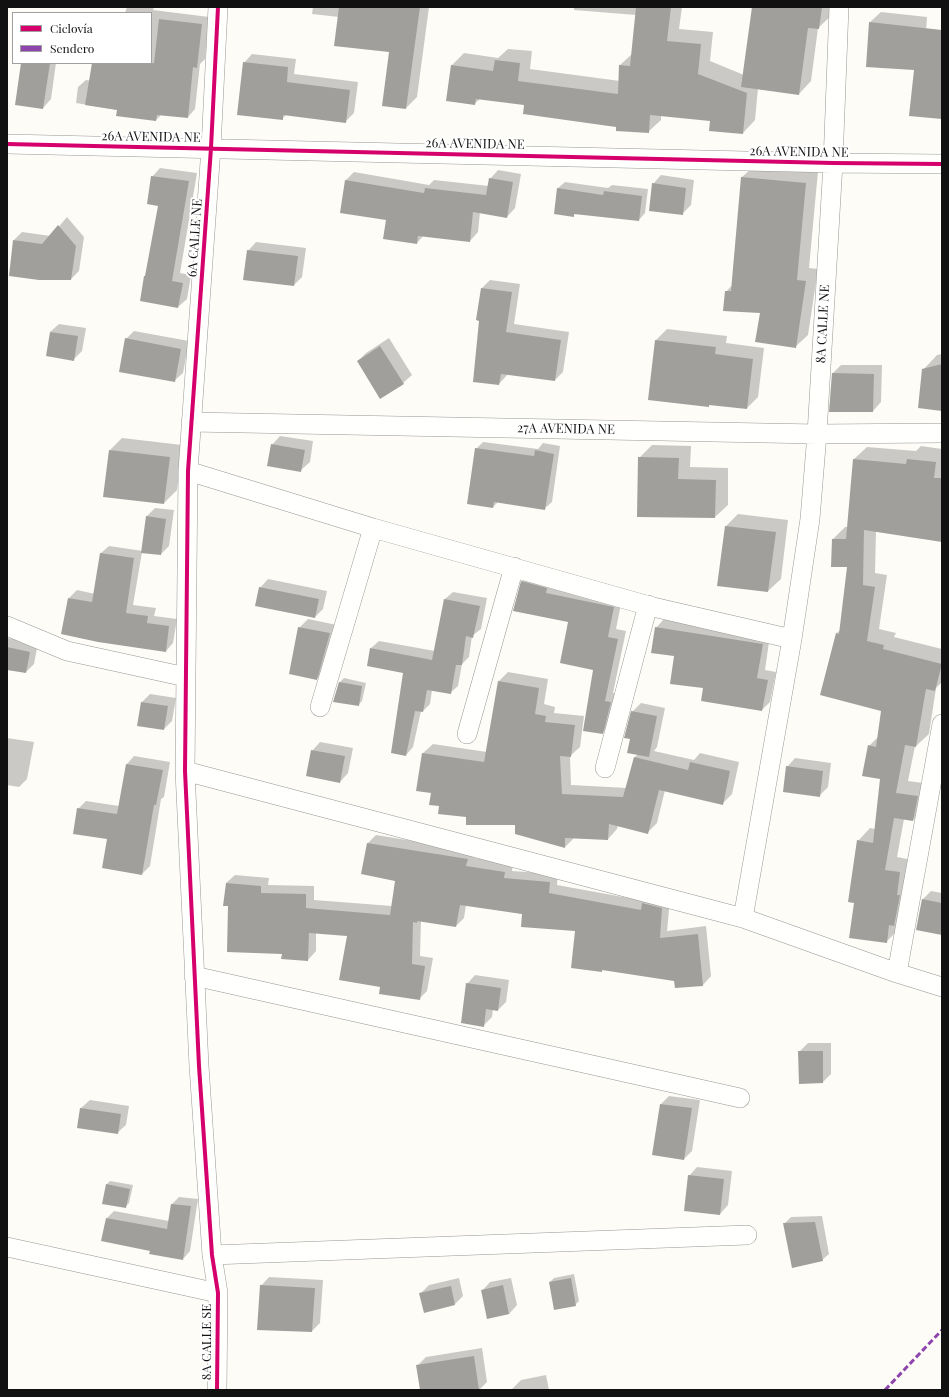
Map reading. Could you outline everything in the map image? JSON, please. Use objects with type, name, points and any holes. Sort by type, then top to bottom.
[{"type":"street","name":"6A CALLE NE","points":[[194,976],[186,771],[188,471],[212,148],[218,7]]},
{"type":"street","name":"8A CALLE NE","points":[[743,918],[792,639],[810,520],[817,434],[833,163],[839,7]]},
{"type":"street","name":"26A AVENIDA NE","points":[[7,144],[833,163],[942,164]]},
{"type":"street","name":"27A AVENIDA NE","points":[[191,422],[817,434],[942,433]]},
{"type":"street","points":[[188,471],[373,528],[648,605],[792,639]]},
{"type":"street","points":[[320,707],[373,528]]},
{"type":"street","points":[[467,734],[514,567]]},
{"type":"street","points":[[605,768],[648,605]]},
{"type":"street","points":[[7,626],[67,651],[186,677]]},
{"type":"street","points":[[897,973],[942,724]]},
{"type":"street","points":[[186,771],[743,918],[897,973],[942,987]]},
{"type":"street","points":[[194,976],[740,1098]]},
{"type":"street","name":"8A CALLE SE","points":[[194,976],[198,1066],[212,1255],[218,1293],[217,1390]]},
{"type":"street","points":[[212,1255],[747,1235]]},
{"type":"street","points":[[7,1246],[218,1293]]},
{"type":"building","points":[[339,7],[420,7],[406,109],[382,106],[389,52],[334,46]]},
{"type":"building","points":[[636,7],[671,7],[667,41],[701,44],[698,74],[747,93],[743,134],[709,131],[710,121],[650,115],[649,133],[616,131],[616,127],[523,114],[524,105],[476,99],[475,105],[446,101],[451,65],[493,71],[495,60],[520,63],[518,81],[618,94],[619,65],[630,66]]},
{"type":"building","points":[[752,7],[822,7],[819,29],[808,28],[799,95],[741,87]]},
{"type":"building","points":[[159,19],[202,24],[197,68],[193,67],[188,118],[157,115],[156,121],[116,116],[117,110],[85,105],[92,64],[154,63]]},
{"type":"building","points":[[869,22],[942,30],[942,119],[909,116],[914,70],[866,67]]},
{"type":"building","points":[[243,62],[288,67],[287,82],[350,90],[346,123],[283,115],[283,120],[237,115]]},
{"type":"building","points":[[21,64],[50,64],[43,109],[15,105]]},
{"type":"building","points":[[151,176],[189,181],[172,281],[183,283],[178,308],[140,301],[158,206],[147,204]]},
{"type":"building","points":[[741,177],[806,183],[797,280],[806,281],[796,348],[755,342],[760,313],[723,311],[725,291],[731,291]]},
{"type":"building","points":[[489,178],[513,182],[507,218],[473,212],[470,242],[418,236],[417,244],[383,239],[386,220],[340,213],[345,180],[424,193],[425,188],[486,195]]},
{"type":"building","points":[[652,183],[686,188],[683,215],[649,211]]},
{"type":"building","points":[[557,188],[603,195],[604,191],[642,196],[639,221],[574,214],[574,217],[554,214]]},
{"type":"building","points":[[58,225],[76,246],[71,280],[39,280],[9,276],[13,240],[42,244]]},
{"type":"building","points":[[247,250],[298,256],[294,286],[243,280]]},
{"type":"building","points":[[481,288],[512,292],[506,332],[561,340],[555,381],[501,374],[499,385],[473,382],[479,321],[476,320]]},
{"type":"building","points":[[50,332],[78,336],[74,361],[46,356]]},
{"type":"building","points":[[125,338],[181,349],[175,382],[119,372]]},
{"type":"building","points":[[655,340],[716,347],[715,354],[753,359],[747,409],[709,405],[709,407],[648,400]]},
{"type":"building","points":[[380,346],[404,384],[380,399],[357,361]]},
{"type":"building","points":[[942,364],[942,411],[918,408],[922,369]]},
{"type":"building","points":[[832,373],[874,374],[873,412],[829,412]]},
{"type":"building","points":[[271,444],[305,450],[301,472],[267,466]]},
{"type":"building","points":[[475,448],[534,456],[535,450],[554,454],[545,510],[494,502],[493,508],[467,504]]},
{"type":"building","points":[[109,450],[170,457],[164,504],[103,497]]},
{"type":"building","points":[[638,457],[679,458],[678,479],[716,480],[715,518],[637,517]]},
{"type":"building","points":[[853,459],[906,464],[907,459],[936,462],[934,478],[942,478],[942,542],[864,530],[863,585],[875,587],[867,641],[884,645],[883,649],[942,664],[935,691],[926,689],[916,747],[905,745],[896,793],[918,796],[913,821],[894,818],[885,870],[900,872],[897,895],[900,895],[894,926],[889,925],[887,943],[849,938],[854,903],[848,902],[857,840],[873,843],[880,779],[862,776],[868,745],[876,747],[881,711],[820,695],[836,633],[839,634],[847,567],[831,567],[832,539],[846,539]]},
{"type":"building","points":[[146,516],[166,519],[161,555],[141,553]]},
{"type":"building","points":[[725,526],[776,532],[768,592],[717,586]]},
{"type":"building","points":[[100,553],[134,558],[126,613],[148,616],[147,623],[169,626],[166,652],[98,642],[61,634],[68,598],[92,602]]},
{"type":"building","points":[[521,581],[547,588],[546,593],[614,607],[608,637],[618,639],[605,701],[611,702],[603,734],[583,731],[593,670],[560,663],[568,622],[513,611]]},
{"type":"building","points":[[259,587],[319,599],[315,618],[255,606]]},
{"type":"building","points":[[444,599],[480,606],[473,638],[466,636],[462,665],[456,665],[451,694],[427,690],[423,712],[415,711],[406,756],[391,753],[403,673],[367,666],[370,648],[432,660]]},
{"type":"building","points":[[298,627],[330,633],[317,680],[289,674]]},
{"type":"building","points":[[655,627],[763,644],[757,678],[768,680],[762,711],[701,701],[703,688],[670,684],[674,656],[651,653]]},
{"type":"building","points":[[7,647],[30,652],[26,673],[7,670]]},
{"type":"building","points":[[498,681],[539,688],[535,714],[546,716],[545,722],[575,725],[571,757],[560,756],[562,794],[623,797],[634,757],[688,770],[690,762],[730,771],[723,805],[659,790],[648,834],[609,824],[608,840],[565,838],[565,848],[515,834],[515,825],[466,825],[466,817],[438,814],[439,806],[429,805],[431,793],[416,791],[422,753],[484,762]]},
{"type":"building","points":[[339,682],[362,686],[359,706],[333,702]]},
{"type":"building","points":[[141,702],[168,706],[164,730],[137,726]]},
{"type":"building","points":[[631,711],[657,716],[649,757],[627,753],[630,739],[624,738]]},
{"type":"building","points":[[311,750],[345,756],[340,783],[306,776]]},
{"type":"building","points":[[126,764],[163,770],[156,805],[154,805],[142,875],[102,868],[107,839],[73,834],[77,808],[117,814]]},
{"type":"building","points":[[786,766],[823,771],[820,797],[783,792]]},
{"type":"building","points":[[367,843],[468,859],[466,866],[505,872],[504,878],[550,882],[549,893],[641,910],[642,903],[662,908],[660,938],[698,934],[703,986],[675,988],[674,981],[602,970],[602,972],[571,968],[575,931],[521,927],[522,914],[460,905],[456,927],[417,921],[417,923],[413,922],[412,964],[425,966],[420,1000],[379,994],[380,987],[339,980],[347,936],[309,933],[308,961],[281,959],[282,954],[227,952],[228,906],[223,906],[226,883],[261,886],[261,893],[306,894],[306,908],[390,915],[395,881],[361,874]]},
{"type":"building","points":[[922,899],[942,903],[942,935],[916,930]]},
{"type":"building","points":[[466,983],[501,988],[498,1011],[486,1009],[484,1027],[461,1023]]},
{"type":"building","points":[[798,1051],[823,1051],[823,1083],[799,1084]]},
{"type":"building","points":[[660,1104],[692,1108],[684,1160],[652,1155]]},
{"type":"building","points":[[80,1108],[121,1114],[118,1134],[77,1128]]},
{"type":"building","points":[[688,1175],[724,1179],[720,1215],[684,1211]]},
{"type":"building","points":[[106,1184],[130,1189],[126,1208],[102,1204]]},
{"type":"building","points":[[171,1204],[191,1206],[183,1260],[149,1254],[150,1251],[101,1241],[106,1218],[167,1229]]},
{"type":"building","points":[[815,1222],[823,1261],[792,1268],[783,1223]]},
{"type":"building","points":[[571,1278],[576,1306],[554,1310],[549,1282]]},
{"type":"building","points":[[260,1285],[315,1288],[312,1332],[257,1330]]},
{"type":"building","points":[[503,1285],[509,1314],[487,1319],[481,1290]]},
{"type":"building","points":[[451,1286],[455,1305],[424,1313],[419,1293]]},
{"type":"building","points":[[474,1356],[479,1390],[420,1390],[416,1365]]},
{"type":"marked path","points":[[885,1390],[942,1330]]},
{"type":"cycle path","points":[[217,1390],[218,1293],[212,1255],[199,1066],[185,771],[188,471],[211,148],[218,7]]},
{"type":"cycle path","points":[[7,144],[833,163],[942,164]]}]
